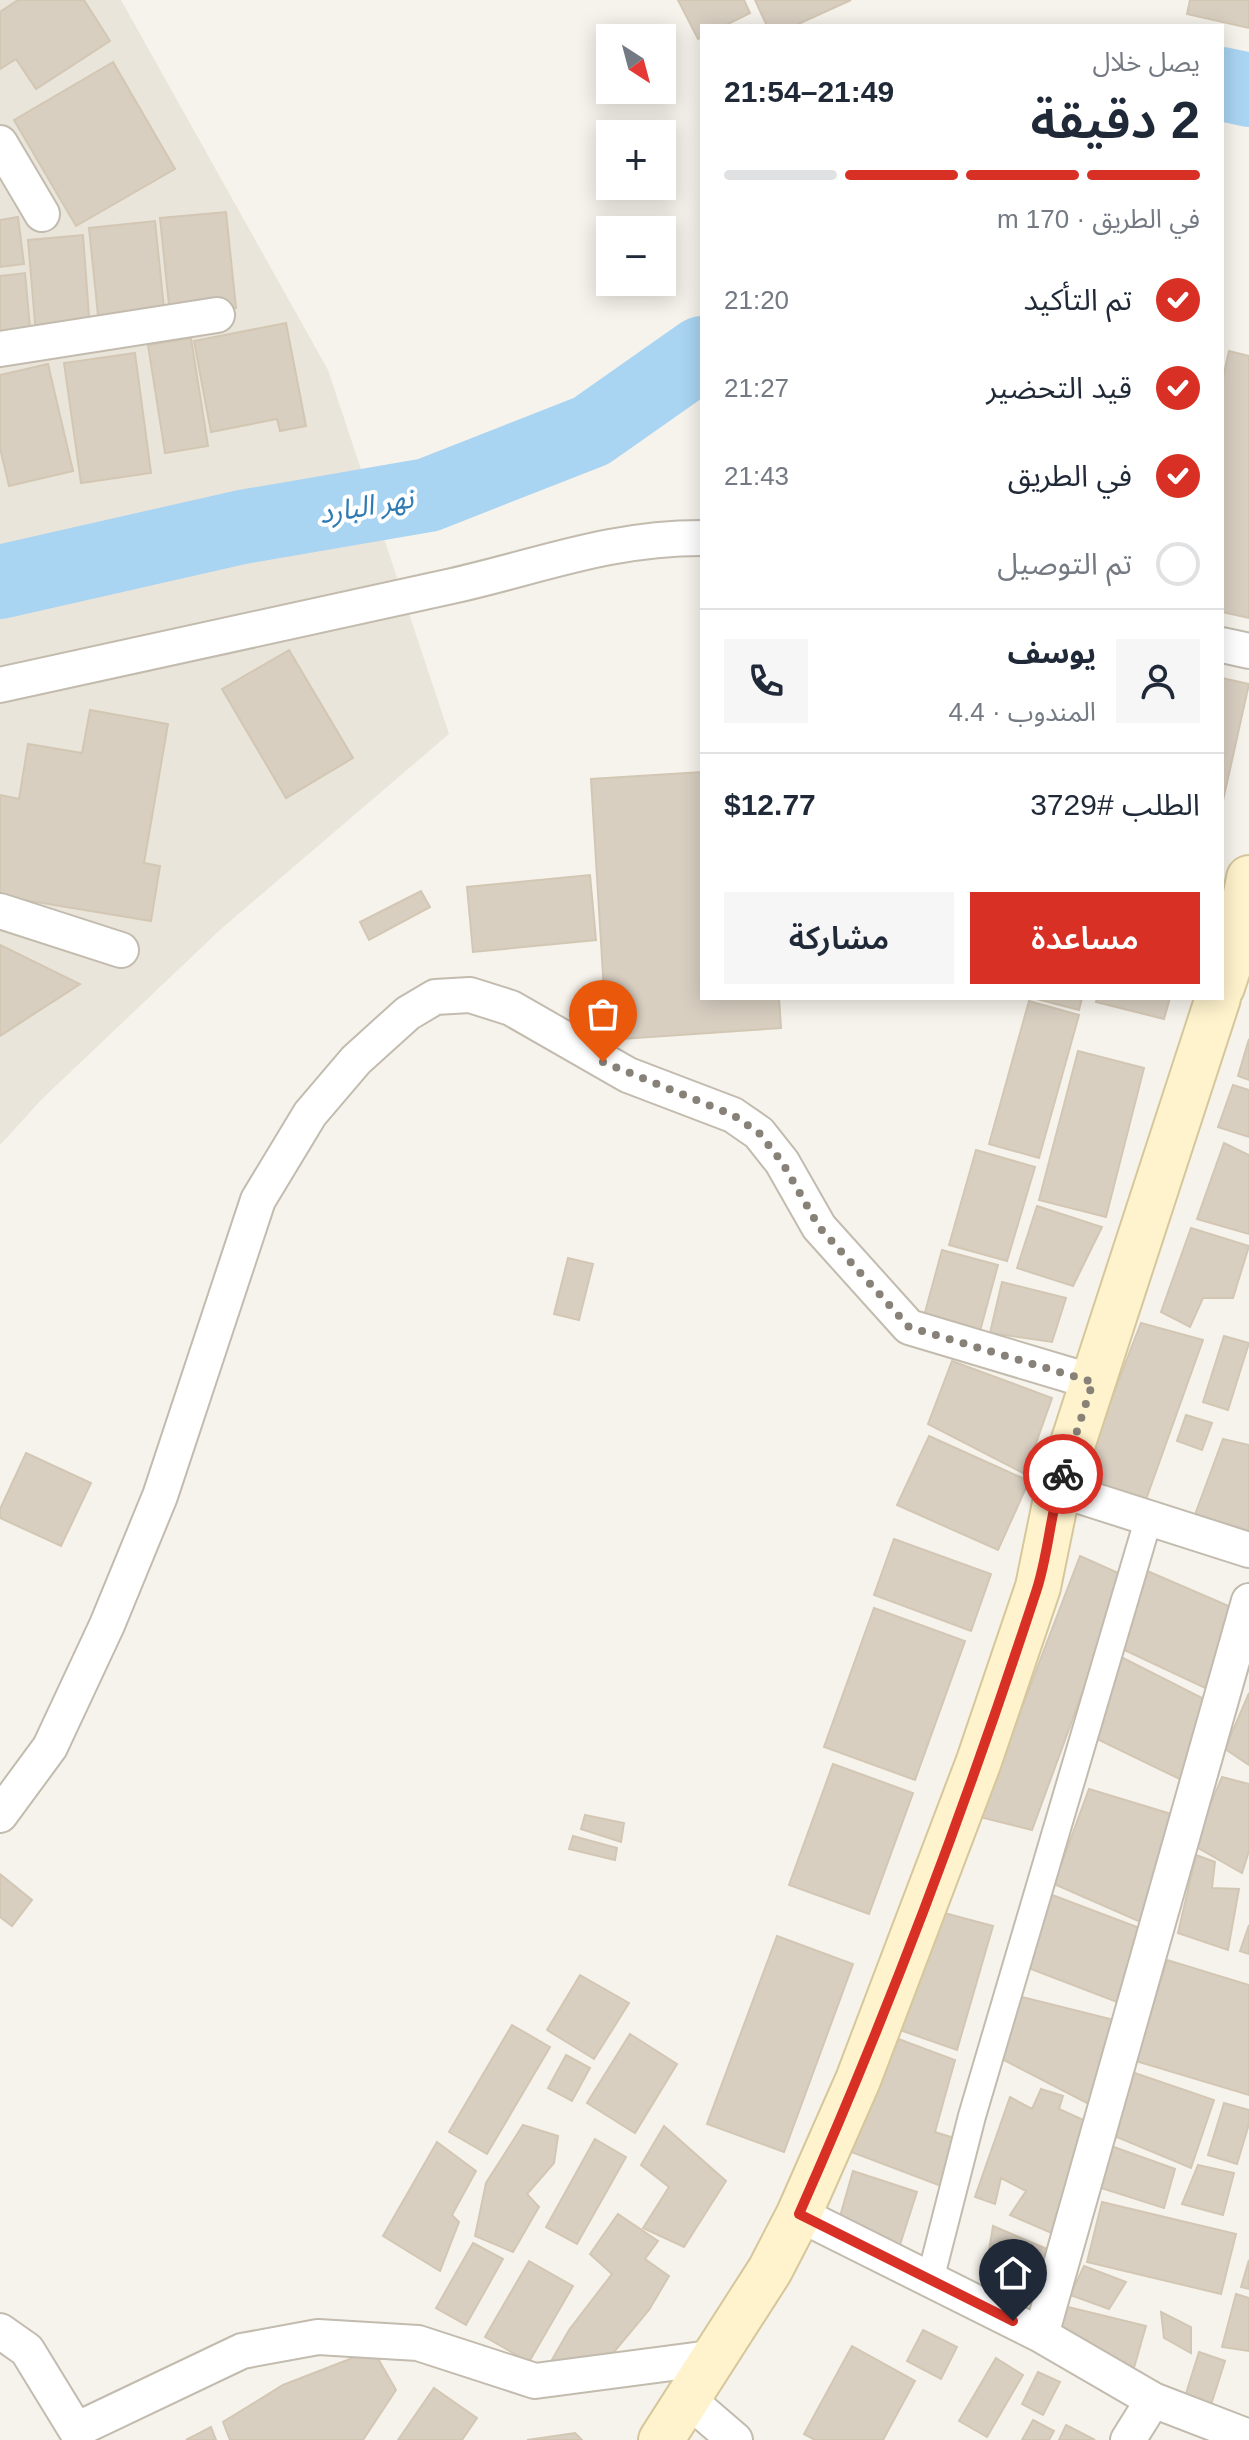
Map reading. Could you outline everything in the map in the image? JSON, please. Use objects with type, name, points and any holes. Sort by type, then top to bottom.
[{"type":"main road","points":[[1224,981],[1237,941],[1249,878]]},
{"type":"main road","points":[[661,2440],[710,2358],[770,2270],[799,2214],[858,2080],[979,1761],[1038,1587],[1058,1489],[1217,1000]]},
{"type":"street","points":[[0,143],[42,214]]},
{"type":"street","points":[[0,349],[217,315]]},
{"type":"street","points":[[0,685],[489,578],[587,549],[655,538],[700,538]]},
{"type":"street","points":[[1224,645],[1249,651]]},
{"type":"street","points":[[0,911],[121,950]]},
{"type":"street","points":[[0,1815],[50,1747],[113,1611],[160,1496],[258,1200],[310,1114],[356,1060],[408,1013],[435,997],[470,995],[511,1008],[628,1075],[733,1115],[759,1133],[782,1162],[819,1227],[909,1327],[1093,1382]]},
{"type":"street","points":[[1058,1489],[1249,1550]]},
{"type":"street","points":[[930,2280],[972,2116],[1149,1517]]},
{"type":"street","points":[[1041,2335],[1249,1601]]},
{"type":"street","points":[[799,2214],[1041,2335],[1153,2400],[1249,2437]]},
{"type":"street","points":[[0,2331],[27,2350],[76,2430],[242,2351],[318,2337],[418,2343],[535,2381],[710,2358]]},
{"type":"street","points":[[685,2397],[735,2440]]},
{"type":"street","points":[[1128,2440],[1153,2400]]},
{"type":"shaded area","points":[[0,0],[121,0],[328,370],[449,734],[221,929],[41,1100],[0,1145]]},
{"type":"building","points":[[18,0],[84,0],[110,41],[36,89],[16,59],[0,69],[0,12]]},
{"type":"building","points":[[678,0],[744,0],[750,13],[728,24],[700,24],[698,39]]},
{"type":"building","points":[[755,0],[851,0],[798,24],[766,24]]},
{"type":"building","points":[[1190,0],[1249,0],[1249,28],[1187,14]]},
{"type":"building","points":[[113,62],[175,169],[76,226],[14,120]]},
{"type":"building","points":[[226,212],[236,308],[170,315],[160,218]]},
{"type":"building","points":[[18,217],[24,264],[0,267],[0,220]]},
{"type":"building","points":[[155,221],[165,318],[99,325],[89,228]]},
{"type":"building","points":[[83,235],[90,330],[36,335],[28,240]]},
{"type":"building","points":[[25,273],[31,338],[0,341],[0,276]]},
{"type":"building","points":[[286,323],[306,426],[280,431],[277,419],[211,432],[194,341]]},
{"type":"building","points":[[191,338],[208,446],[165,453],[148,345]]},
{"type":"building","points":[[1229,351],[1249,356],[1249,618],[1224,612],[1224,373]]},
{"type":"building","points":[[135,353],[151,473],[81,483],[64,363]]},
{"type":"building","points":[[48,364],[73,471],[9,486],[0,448],[0,375]]},
{"type":"building","points":[[289,650],[353,758],[286,798],[222,689]]},
{"type":"building","points":[[1224,678],[1249,684],[1224,796]]},
{"type":"building","points":[[90,710],[168,724],[144,863],[160,866],[151,921],[0,896],[0,795],[19,799],[28,744],[82,753]]},
{"type":"building","points":[[700,772],[700,1000],[779,1000],[781,1028],[607,1040],[591,779]]},
{"type":"building","points":[[590,875],[596,940],[473,952],[467,887]]},
{"type":"building","points":[[421,891],[430,907],[369,940],[360,922]]},
{"type":"building","points":[[0,945],[80,984],[0,1036]]},
{"type":"building","points":[[1041,1000],[1082,1000],[1079,1010]]},
{"type":"building","points":[[1096,1000],[1169,1000],[1164,1019]]},
{"type":"building","points":[[1029,1001],[1079,1015],[1039,1158],[989,1144]]},
{"type":"building","points":[[1249,1039],[1249,1080],[1238,1076]]},
{"type":"building","points":[[1078,1051],[1144,1068],[1106,1217],[1039,1200]]},
{"type":"building","points":[[1233,1085],[1249,1090],[1249,1137],[1218,1127]]},
{"type":"building","points":[[1224,1143],[1249,1155],[1249,1234],[1197,1219]]},
{"type":"building","points":[[976,1150],[1035,1167],[1007,1261],[949,1245]]},
{"type":"building","points":[[1037,1206],[1102,1227],[1073,1286],[1017,1268]]},
{"type":"building","points":[[1191,1228],[1249,1246],[1233,1298],[1203,1298],[1190,1327],[1161,1312]]},
{"type":"building","points":[[942,1250],[998,1265],[980,1331],[924,1316]]},
{"type":"building","points":[[568,1258],[593,1264],[579,1320],[554,1314]]},
{"type":"building","points":[[1002,1282],[1066,1298],[1052,1342],[990,1333]]},
{"type":"building","points":[[1141,1323],[1203,1340],[1144,1505],[1079,1482]]},
{"type":"building","points":[[1224,1336],[1249,1343],[1228,1410],[1203,1402]]},
{"type":"building","points":[[952,1361],[1052,1398],[1025,1474],[928,1424]]},
{"type":"building","points":[[1186,1415],[1212,1423],[1202,1450],[1177,1441]]},
{"type":"building","points":[[929,1436],[1029,1481],[998,1550],[897,1505]]},
{"type":"building","points":[[1223,1439],[1249,1445],[1249,1536],[1193,1520]]},
{"type":"building","points":[[26,1453],[91,1483],[61,1546],[0,1518],[0,1509]]},
{"type":"building","points":[[894,1539],[991,1574],[971,1631],[874,1595]]},
{"type":"building","points":[[1080,1556],[1125,1576],[1032,1830],[980,1817]]},
{"type":"building","points":[[1145,1570],[1238,1610],[1214,1692],[1120,1648]]},
{"type":"building","points":[[874,1608],[965,1641],[915,1780],[824,1747]]},
{"type":"building","points":[[1121,1657],[1210,1702],[1192,1785],[1095,1738]]},
{"type":"building","points":[[1249,1693],[1249,1765],[1225,1749]]},
{"type":"building","points":[[833,1764],[913,1793],[869,1914],[789,1885]]},
{"type":"building","points":[[1222,1777],[1249,1784],[1249,1851],[1242,1873],[1193,1845]]},
{"type":"building","points":[[1089,1789],[1181,1817],[1145,1924],[1054,1884]]},
{"type":"building","points":[[585,1815],[624,1823],[621,1842],[581,1829]]},
{"type":"building","points":[[573,1836],[617,1848],[615,1860],[569,1849]]},
{"type":"building","points":[[1196,1855],[1215,1862],[1212,1888],[1239,1889],[1228,1950],[1178,1933]]},
{"type":"building","points":[[0,1874],[32,1900],[12,1926],[0,1917]]},
{"type":"building","points":[[1047,1893],[1145,1930],[1117,2002],[1023,1966]]},
{"type":"building","points":[[933,1910],[993,1926],[957,2050],[897,2029]]},
{"type":"building","points":[[1249,1925],[1249,1954],[1240,1951]]},
{"type":"building","points":[[777,1936],[853,1964],[784,2152],[707,2124]]},
{"type":"building","points":[[1167,1960],[1249,1985],[1249,2095],[1136,2061]]},
{"type":"building","points":[[580,1975],[629,2003],[594,2059],[547,2030]]},
{"type":"building","points":[[1018,1996],[1114,2020],[1089,2104],[1000,2058]]},
{"type":"building","points":[[512,2025],[550,2047],[487,2154],[449,2132]]},
{"type":"building","points":[[630,2034],[677,2064],[635,2133],[587,2103]]},
{"type":"building","points":[[885,2034],[955,2060],[935,2132],[957,2139],[941,2186],[846,2150]]},
{"type":"building","points":[[566,2055],[590,2068],[572,2101],[548,2088]]},
{"type":"building","points":[[1126,2070],[1214,2100],[1191,2168],[1107,2133]]},
{"type":"building","points":[[1041,2089],[1063,2096],[1059,2109],[1088,2122],[1056,2235],[1010,2215],[1026,2191],[1001,2178],[995,2204],[975,2197],[1010,2097],[1032,2109]]},
{"type":"building","points":[[1224,2103],[1249,2110],[1249,2124],[1237,2164],[1208,2155]]},
{"type":"building","points":[[523,2125],[558,2136],[554,2163],[527,2194],[539,2207],[513,2252],[475,2236],[486,2183]]},
{"type":"building","points":[[664,2126],[726,2181],[684,2247],[643,2228],[669,2187],[641,2165]]},
{"type":"building","points":[[595,2139],[626,2157],[577,2244],[546,2227]]},
{"type":"building","points":[[437,2142],[476,2171],[452,2215],[459,2222],[440,2271],[383,2236]]},
{"type":"building","points":[[1100,2142],[1175,2169],[1164,2208],[1092,2185]]},
{"type":"building","points":[[1198,2165],[1234,2173],[1223,2215],[1182,2204]]},
{"type":"building","points":[[853,2171],[917,2192],[897,2254],[837,2227]]},
{"type":"building","points":[[1102,2202],[1236,2234],[1221,2294],[1087,2262]]},
{"type":"building","points":[[618,2214],[658,2241],[645,2259],[669,2276],[649,2310],[604,2364],[549,2365],[569,2330],[612,2274],[590,2254]]},
{"type":"building","points":[[993,2226],[1052,2251],[1036,2299],[983,2288]]},
{"type":"building","points":[[473,2243],[503,2259],[466,2325],[436,2308]]},
{"type":"building","points":[[1249,2260],[1249,2289],[1241,2287]]},
{"type":"building","points":[[529,2261],[573,2286],[529,2362],[485,2337]]},
{"type":"building","points":[[1084,2266],[1126,2282],[1109,2309],[1070,2295]]},
{"type":"building","points":[[1236,2294],[1249,2298],[1249,2351],[1222,2347]]},
{"type":"building","points":[[1060,2305],[1146,2326],[1131,2378],[1052,2334]]},
{"type":"building","points":[[1161,2312],[1191,2327],[1191,2353],[1164,2338]]},
{"type":"building","points":[[923,2330],[957,2347],[941,2379],[907,2361]]},
{"type":"building","points":[[852,2346],[915,2381],[883,2440],[815,2440],[804,2434]]},
{"type":"building","points":[[373,2350],[396,2390],[363,2440],[230,2440],[223,2422],[283,2385]]},
{"type":"building","points":[[1199,2352],[1225,2361],[1209,2411],[1183,2403]]},
{"type":"building","points":[[996,2358],[1023,2375],[987,2437],[959,2421]]},
{"type":"building","points":[[1038,2372],[1060,2382],[1043,2415],[1022,2404]]},
{"type":"building","points":[[434,2388],[477,2418],[462,2440],[398,2440]]},
{"type":"building","points":[[1033,2420],[1054,2431],[1049,2440],[1022,2440]]},
{"type":"building","points":[[1066,2425],[1095,2440],[1059,2440]]},
{"type":"building","points":[[211,2427],[216,2440],[186,2440]]},
{"type":"building","points":[[575,2433],[582,2440],[527,2440]]},
{"type":"waterway","name":"نهر البارد","points":[[1224,84],[1249,90]]},
{"type":"waterway","name":"نهر البارد","points":[[0,582],[242,527],[428,495],[591,431],[700,354]]},
{"type":"way so far","points":[[603,1062],[628,1075],[733,1115],[759,1133],[782,1162],[819,1227],[909,1327],[1093,1382],[1063,1474]]},
{"type":"route","points":[[1013,2321],[799,2214],[858,2080],[979,1761],[1038,1587],[1063,1474]]}]
